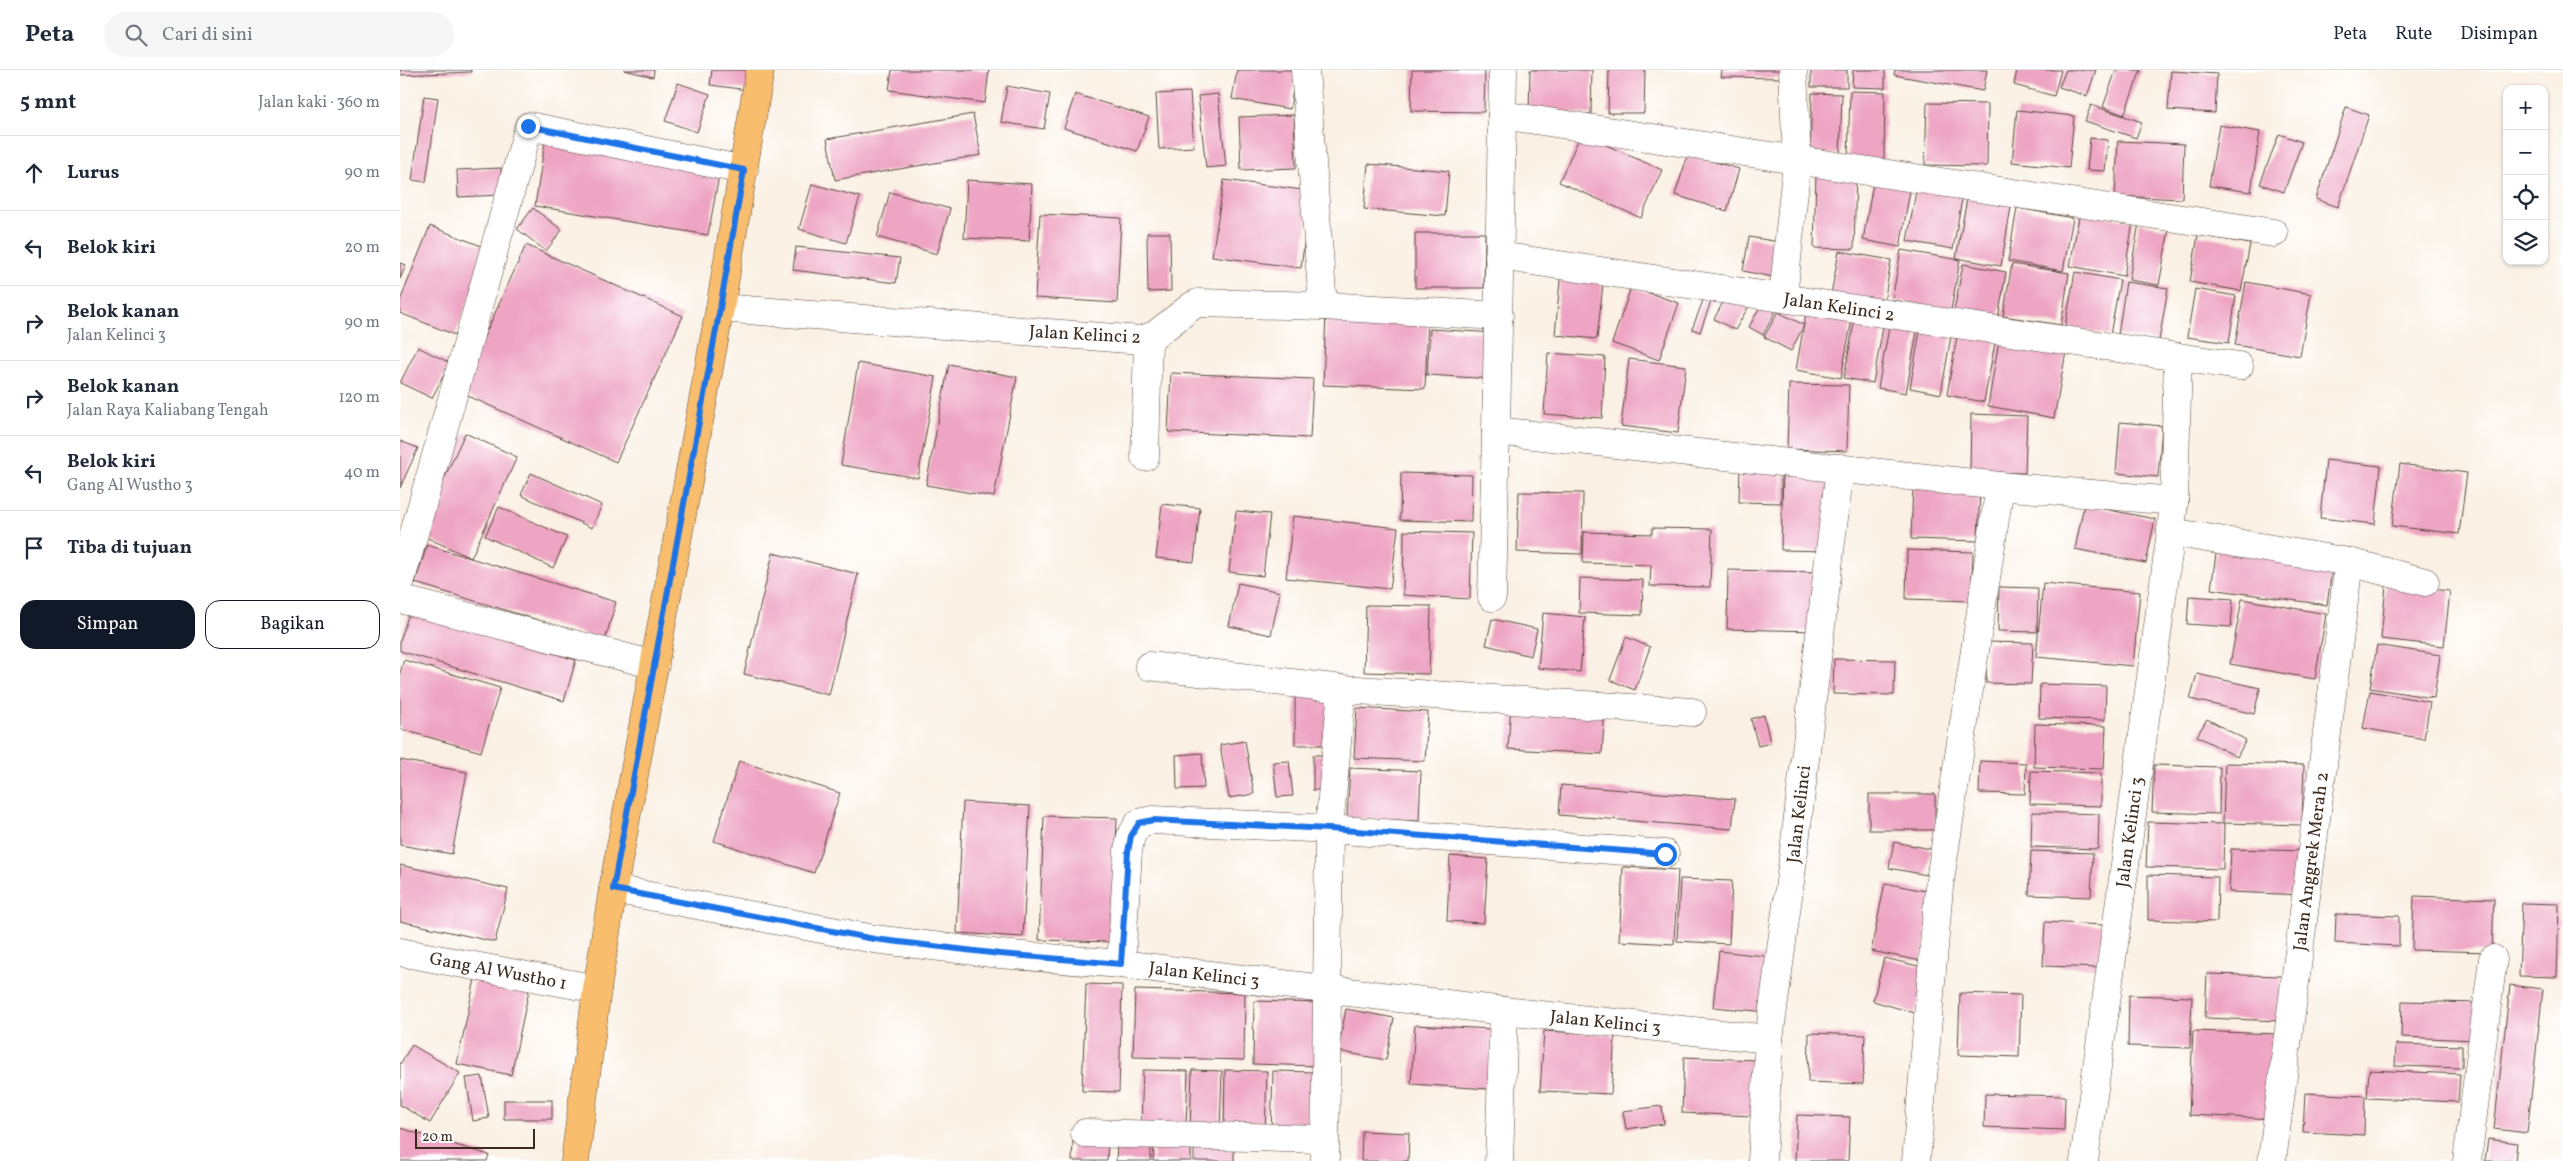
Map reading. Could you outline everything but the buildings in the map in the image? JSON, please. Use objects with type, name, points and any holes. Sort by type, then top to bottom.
[{"type":"main road","points":[[575,1161],[597,990],[613,889],[720,308],[760,70]]},
{"type":"street","points":[[1305,70],[1323,306]]},
{"type":"street","points":[[1492,597],[1503,70]]},
{"type":"street","points":[[1783,298],[1797,161],[1793,70]]},
{"type":"street","points":[[1502,114],[1797,161],[2274,233]]},
{"type":"street","points":[[400,583],[406,533],[448,420],[528,126],[744,170]]},
{"type":"street","name":"Jalan Kelinci 2","points":[[1499,256],[2239,366]]},
{"type":"street","name":"Jalan Kelinci 2","points":[[720,308],[1131,339],[1148,339],[1198,303],[1323,306],[1499,316]]},
{"type":"street","points":[[1145,458],[1148,339]]},
{"type":"street","points":[[1496,431],[2000,486],[2174,501],[2178,357]]},
{"type":"street","name":"Jalan Kelinci","points":[[1762,1161],[1769,1038],[1795,848],[1840,468]]},
{"type":"street","points":[[1916,1161],[1939,887],[2000,486]]},
{"type":"street","name":"Jalan Kelinci 3","points":[[2084,1161],[2174,501]]},
{"type":"street","points":[[2171,532],[2349,562],[2425,582]]},
{"type":"street","name":"Jalan Anggrek Merah 2","points":[[2272,1161],[2349,562]]},
{"type":"street","points":[[400,599],[655,665]]},
{"type":"street","points":[[1149,666],[1342,689],[1692,712]]},
{"type":"street","points":[[1085,1133],[1325,1150],[1329,829],[1342,689]]},
{"type":"street","points":[[1121,964],[1128,852],[1131,836],[1139,823],[1153,820],[1329,829],[1665,854]]},
{"type":"street","name":"Jalan Kelinci 3","points":[[613,889],[874,939],[1000,954],[1121,964],[1504,1011],[1769,1038]]},
{"type":"street","name":"Gang Al Wustho 1","points":[[400,952],[597,990]]},
{"type":"street","points":[[2467,1161],[2493,959]]},
{"type":"street","points":[[1499,1161],[1504,1011]]},
{"type":"route","points":[[528,126],[744,170],[613,889],[874,939],[1000,954],[1121,964],[1128,852],[1131,836],[1139,823],[1153,820],[1329,829],[1665,854]]}]
